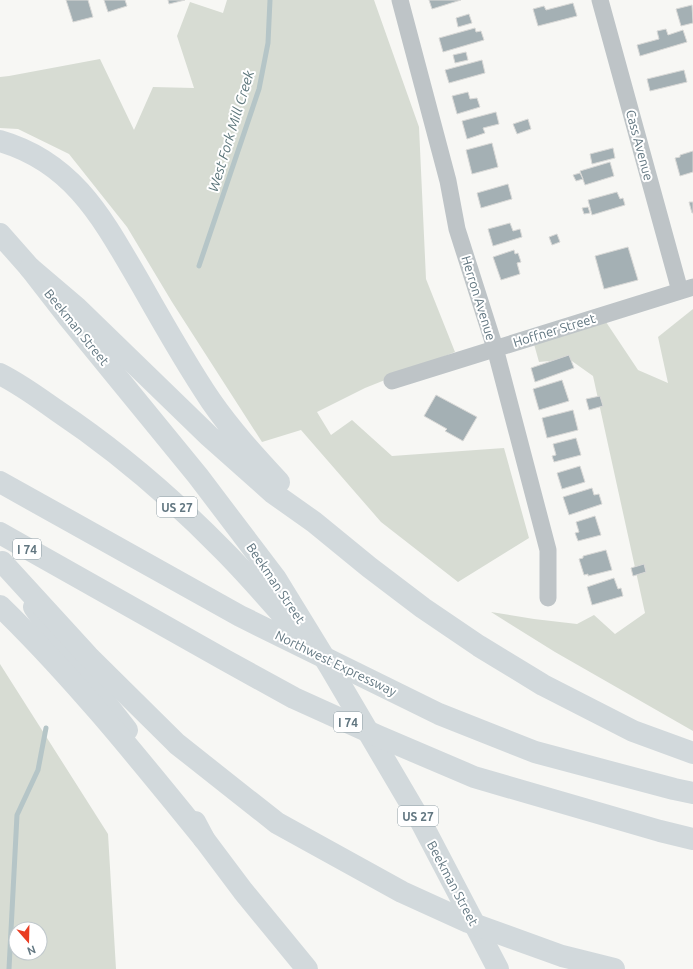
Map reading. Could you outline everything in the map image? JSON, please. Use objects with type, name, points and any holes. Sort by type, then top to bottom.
[{"type":"main road","points":[[0,141],[19,146],[54,167],[71,182],[93,207],[112,234],[211,401],[244,443],[314,522]]},
{"type":"main road","name":"Beekman Street","points":[[0,234],[30,268],[208,488],[276,579],[420,820],[498,969]]},
{"type":"main road","points":[[30,268],[77,308],[209,436],[273,493],[314,522],[369,567],[423,608],[543,686],[633,731],[693,753]]},
{"type":"main road","name":"US 27","points":[[0,374],[12,380],[108,447],[166,496],[223,550],[330,668]]},
{"type":"main road","name":"Northwest Expressway","points":[[0,482],[247,620],[439,714],[535,752],[693,793]]},
{"type":"main road","name":"I 74","points":[[0,533],[294,698],[378,736],[474,777],[660,831],[693,839]]},
{"type":"main road","points":[[1,560],[58,642],[183,800],[204,839]]},
{"type":"main road","points":[[1,560],[88,656],[177,744],[277,823],[402,892],[468,922],[562,956],[614,969]]},
{"type":"main road","points":[[0,606],[30,635],[114,728],[307,969]]},
{"type":"street","name":"Herron Avenue","points":[[400,0],[448,181],[457,229],[495,348],[548,550],[548,598]]},
{"type":"street","name":"Cass Avenue","points":[[600,0],[686,289]]},
{"type":"street","name":"Hoffner Street","points":[[392,381],[686,289]]},
{"type":"shaded area","points":[[227,0],[374,0],[419,127],[426,279],[455,352],[365,388],[317,412],[331,435],[352,420],[392,456],[504,448],[529,538],[458,582],[381,522],[301,430],[262,442],[172,302],[127,227],[69,154],[18,129],[0,128],[0,77],[100,59],[134,130],[153,87],[194,88],[177,36],[190,2],[223,13]]},
{"type":"shaded area","points":[[693,309],[693,731],[555,652],[491,612],[577,624],[594,615],[615,634],[645,613],[593,376],[569,359],[539,362],[534,344],[606,322],[638,370],[668,383],[658,337]]},
{"type":"shaded area","points":[[0,664],[108,834],[116,969],[0,969]]},
{"type":"building","points":[[66,0],[88,0],[93,17],[73,22]]},
{"type":"building","points":[[104,0],[125,0],[127,6],[108,12]]},
{"type":"building","points":[[168,0],[185,0],[169,4]]},
{"type":"building","points":[[429,0],[461,0],[432,9]]},
{"type":"building","points":[[573,3],[577,16],[538,26],[533,9],[544,6],[546,10]]},
{"type":"building","points":[[692,5],[693,23],[681,26],[676,9]]},
{"type":"building","points":[[469,14],[472,23],[458,27],[456,18]]},
{"type":"building","points":[[475,28],[476,32],[481,31],[484,40],[443,52],[439,38]]},
{"type":"building","points":[[666,29],[668,35],[683,30],[687,42],[640,56],[637,45],[659,39],[657,31]]},
{"type":"building","points":[[466,52],[468,60],[455,63],[453,55]]},
{"type":"building","points":[[482,60],[485,73],[449,83],[445,70]]},
{"type":"building","points":[[684,70],[687,82],[650,91],[647,79]]},
{"type":"building","points":[[468,92],[470,99],[477,98],[480,107],[457,114],[452,96]]},
{"type":"building","points":[[496,112],[499,124],[483,128],[485,133],[467,139],[462,121]]},
{"type":"building","points":[[528,119],[531,129],[517,134],[513,124]]},
{"type":"building","points":[[492,143],[498,167],[472,174],[466,150]]},
{"type":"building","points":[[613,148],[615,158],[592,164],[590,154]]},
{"type":"building","points":[[693,151],[693,172],[680,176],[675,158]]},
{"type":"building","points":[[610,162],[614,176],[585,185],[580,171]]},
{"type":"building","points":[[580,173],[583,179],[576,181],[573,175]]},
{"type":"building","points":[[508,184],[512,199],[481,208],[477,193]]},
{"type":"building","points":[[617,192],[620,199],[623,198],[625,205],[592,215],[588,200]]},
{"type":"building","points":[[689,202],[693,202],[693,213],[692,213]]},
{"type":"building","points":[[588,207],[590,213],[584,214],[582,208]]},
{"type":"building","points":[[510,223],[513,231],[520,229],[522,237],[493,246],[488,229]]},
{"type":"building","points":[[557,234],[560,242],[552,245],[549,237]]},
{"type":"building","points":[[628,247],[638,280],[604,289],[595,256]]},
{"type":"building","points":[[514,250],[515,254],[518,253],[521,262],[517,263],[520,274],[501,280],[493,257]]},
{"type":"building","points":[[569,355],[574,368],[535,382],[531,368]]},
{"type":"building","points":[[562,380],[569,401],[539,410],[533,389]]},
{"type":"building","points":[[436,395],[477,417],[463,441],[445,431],[447,429],[424,416]]},
{"type":"building","points":[[600,396],[603,406],[589,410],[586,399]]},
{"type":"building","points":[[573,410],[578,430],[547,438],[542,418]]},
{"type":"building","points":[[576,438],[581,455],[554,462],[552,456],[556,455],[553,444]]},
{"type":"building","points":[[580,466],[585,482],[562,489],[557,473]]},
{"type":"building","points":[[592,488],[594,495],[599,494],[602,504],[569,515],[563,497]]},
{"type":"building","points":[[595,516],[601,535],[578,541],[575,533],[579,532],[576,522]]},
{"type":"building","points":[[606,550],[612,570],[588,576],[588,574],[584,575],[579,559],[583,558],[583,556]]},
{"type":"building","points":[[644,564],[646,572],[633,576],[631,568]]},
{"type":"building","points":[[614,578],[618,589],[621,588],[623,596],[592,605],[587,587]]},
{"type":"waterway","name":"West Fork Mill Creek","points":[[199,266],[259,89],[268,43],[270,0]]},
{"type":"waterway","name":"West Fork Mill Creek","points":[[9,969],[17,815],[38,770],[46,728]]}]
